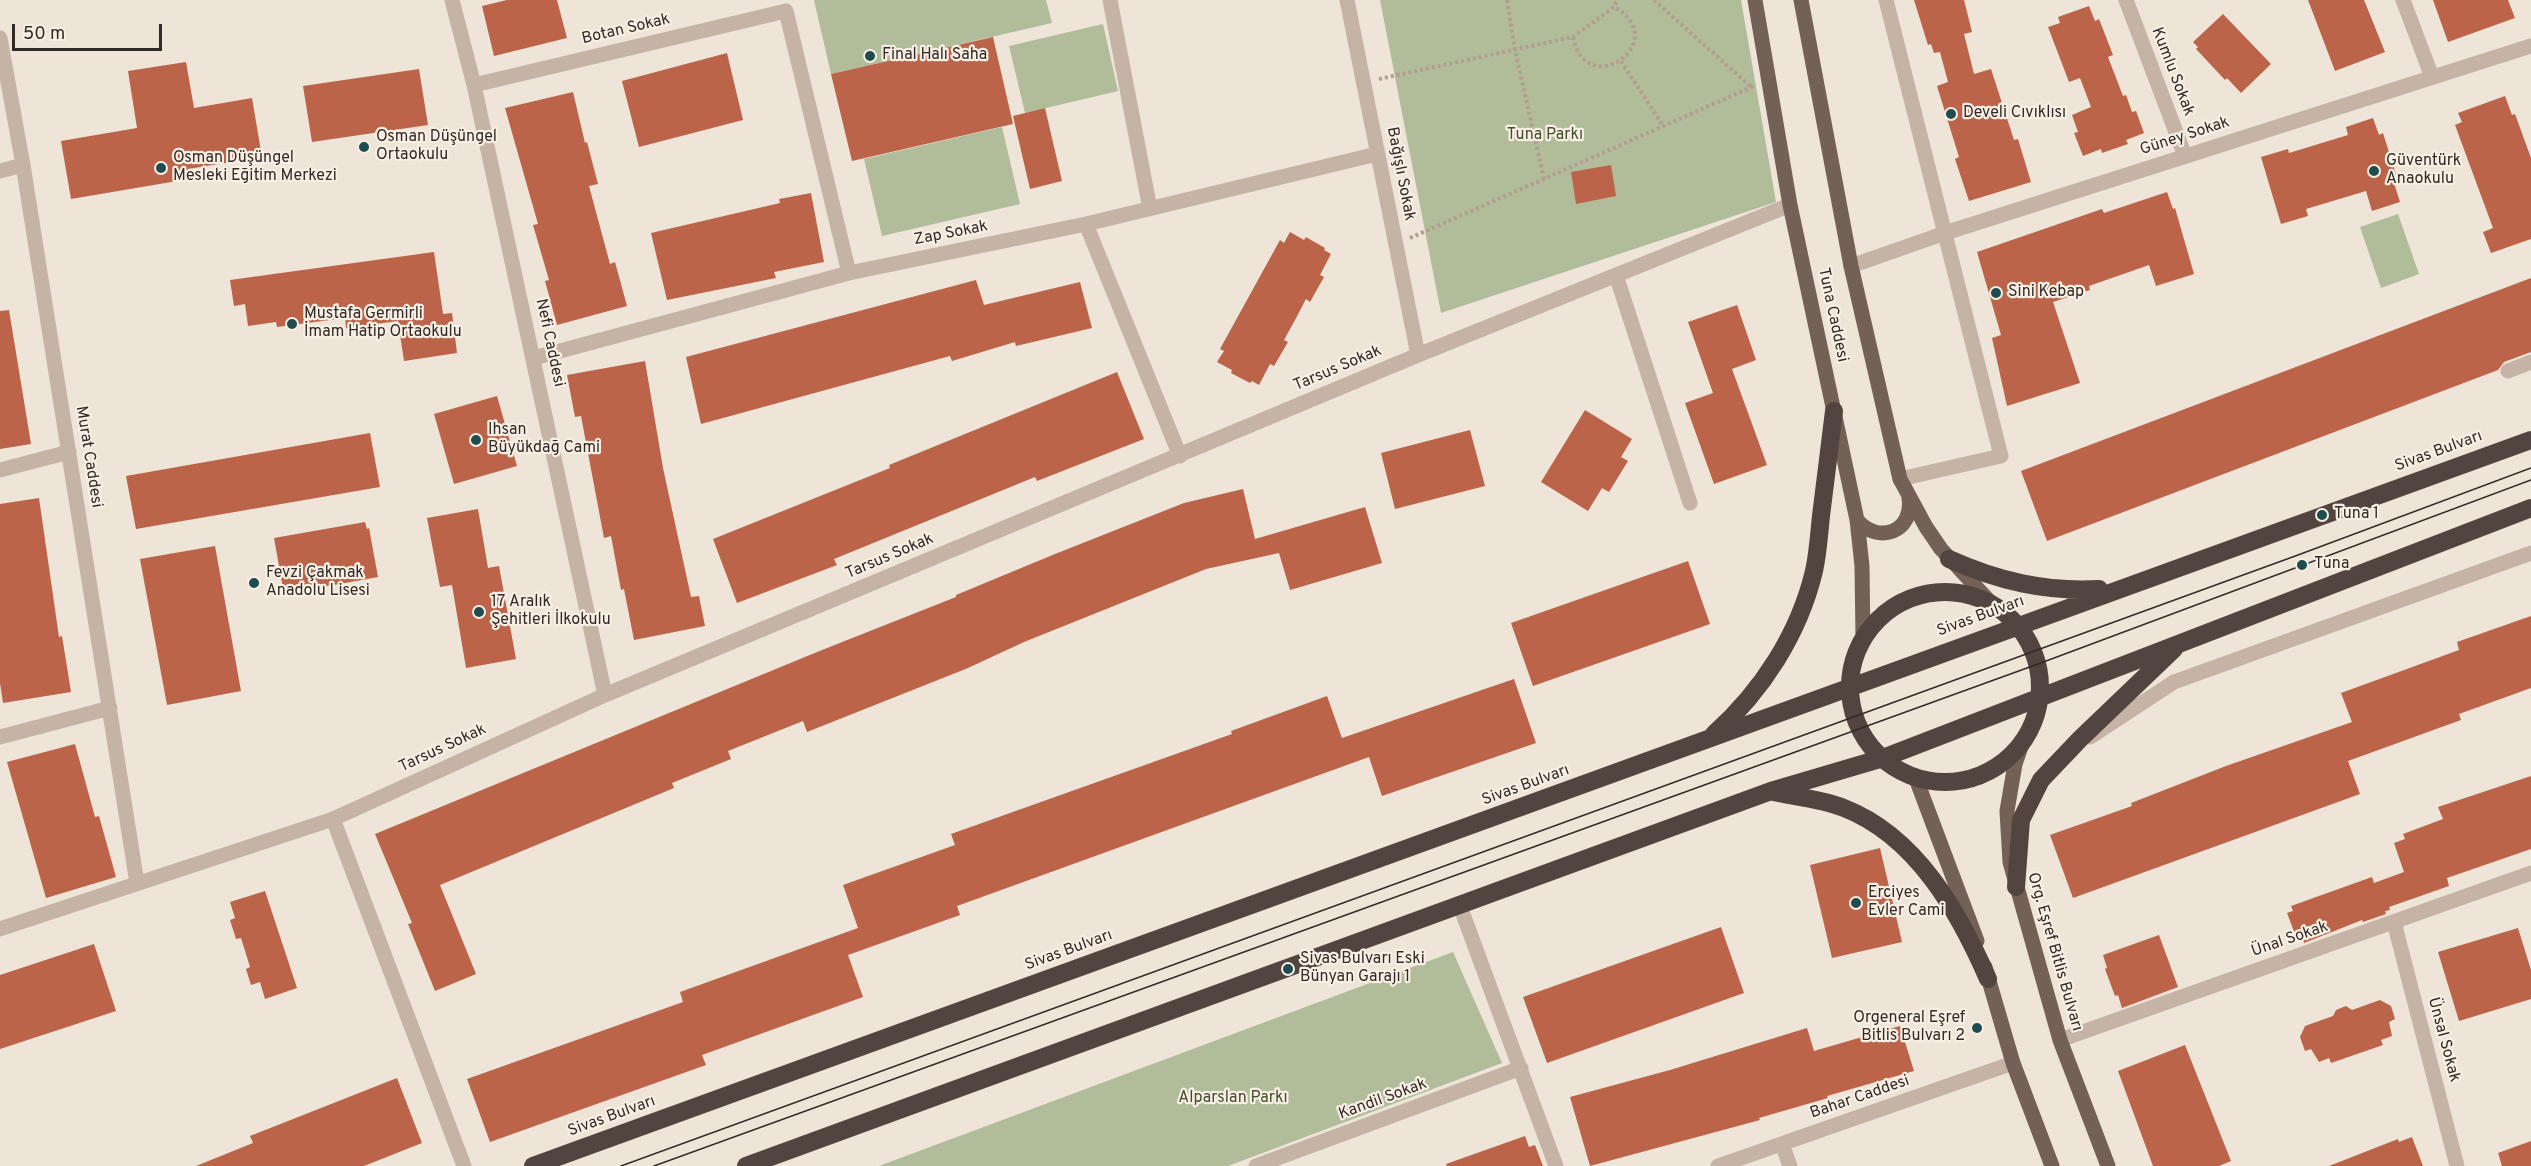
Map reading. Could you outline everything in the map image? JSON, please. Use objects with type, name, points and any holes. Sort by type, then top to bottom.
[{"type":"highway","points":[[1706,741],[1729,720],[1768,672],[1785,646],[1807,596],[1815,569],[1834,411]]},
{"type":"highway","name":"Sivas Bulvarı","points":[[532,1166],[2531,440]]},
{"type":"highway","points":[[746,1166],[1771,791],[1882,758],[2531,508]]},
{"type":"highway","points":[[1949,559],[2000,580],[2027,586],[2078,590],[2127,585]]},
{"type":"highway","points":[[1961,593],[1992,604],[2017,625],[2026,637],[2038,664],[2040,697],[2034,720],[2023,741],[2001,763],[1972,777],[1941,781],[1915,776],[1895,767],[1882,758],[1860,729],[1854,713],[1850,686],[1856,654],[1863,639],[1884,614],[1905,602],[1928,594],[1961,593]]},
{"type":"highway","points":[[2016,887],[2021,820],[2041,780],[2181,643]]},
{"type":"highway","points":[[1771,791],[1843,807],[1871,821],[1897,840],[1947,902],[1976,952],[1988,979]]},
{"type":"main road","name":"Tuna Caddesi","points":[[1755,0],[1790,205],[1857,520],[1862,566],[1863,639]]},
{"type":"main road","name":"Tuna Caddesi","points":[[1800,0],[1851,266],[1900,479],[1926,527],[1949,559],[1992,604]]},
{"type":"main road","points":[[1857,520],[1870,531],[1879,534],[1895,530],[1906,520],[1910,505],[1909,498]]},
{"type":"main road","name":"Org. Eşref Bitlis Bulvarı","points":[[2023,741],[2015,764],[2007,811],[2007,836],[2016,887],[2060,1040],[2108,1166]]},
{"type":"main road","points":[[1915,776],[1969,917],[2013,1063],[2052,1166]]},
{"type":"street","name":"Nefi Caddesi","points":[[453,0],[534,357],[605,695]]},
{"type":"street","points":[[1110,0],[1150,209]]},
{"type":"street","name":"Bağışlı Sokak","points":[[1347,0],[1418,355]]},
{"type":"street","points":[[1886,0],[2001,456],[1900,479]]},
{"type":"street","name":"Kumlu Sokak","points":[[2126,0],[2185,156]]},
{"type":"street","points":[[2403,0],[2432,77]]},
{"type":"street","name":"Botan Sokak","points":[[474,85],[786,10],[849,273]]},
{"type":"street","name":"Murat Caddesi","points":[[0,38],[23,165],[137,883]]},
{"type":"street","name":"Güney Sokak","points":[[1851,266],[1945,233],[2531,46]]},
{"type":"street","name":"Zap Sokak","points":[[534,357],[849,273],[1086,224],[1377,154]]},
{"type":"street","points":[[0,171],[23,165]]},
{"type":"street","name":"Tarsus Sokak","points":[[0,929],[333,819],[605,695],[1418,355],[1790,205]]},
{"type":"street","points":[[1086,224],[1180,456]]},
{"type":"street","points":[[1616,275],[1690,503]]},
{"type":"street","points":[[2508,371],[2531,362]]},
{"type":"street","points":[[0,470],[69,452]]},
{"type":"street","points":[[2070,750],[2174,682],[2531,553]]},
{"type":"street","points":[[0,736],[110,708]]},
{"type":"street","points":[[333,819],[464,1166]]},
{"type":"street","name":"Ünal Sokak","points":[[2060,1040],[2531,873]]},
{"type":"street","points":[[1460,906],[1556,1166]]},
{"type":"street","name":"Ünsal Sokak","points":[[2394,922],[2457,1166]]},
{"type":"street","name":"Bahar Caddesi","points":[[1718,1166],[2013,1063]]},
{"type":"street","name":"Kandil Sokak","points":[[1256,1166],[1521,1068]]},
{"type":"street","points":[[1782,1144],[1790,1166]]},
{"type":"path","points":[[1508,0],[1515,50],[1544,179]]},
{"type":"path","points":[[1363,82],[1574,38],[1614,7],[1617,0]]},
{"type":"path","points":[[1396,244],[1751,87],[1654,0]]},
{"type":"path","points":[[1574,38],[1579,54],[1593,64],[1610,66],[1621,61],[1631,51],[1634,34],[1628,18],[1614,7]]},
{"type":"path","points":[[1621,61],[1663,126]]},
{"type":"green space","name":"Final Halı Saha","points":[[814,0],[1046,0],[1052,23],[831,74]]},
{"type":"green space","name":"Tuna Parkı","points":[[1380,0],[1741,0],[1776,202],[1441,313]]},
{"type":"green space","points":[[1103,24],[1118,91],[1025,113],[1009,46]]},
{"type":"green space","points":[[1002,127],[1020,204],[882,236],[864,159]]},
{"type":"green space","points":[[2398,214],[2419,274],[2381,288],[2360,227]]},
{"type":"green space","name":"Alparslan Parkı","points":[[1453,952],[1502,1063],[1228,1166],[879,1166]]},
{"type":"building","points":[[507,0],[557,0],[567,38],[494,56],[482,6]]},
{"type":"building","points":[[1914,0],[1964,0],[1972,32],[1964,34],[1974,74],[1991,69],[2014,140],[2018,139],[2031,182],[1969,201],[1955,159],[1959,157],[1937,86],[1948,82],[1940,52],[1934,53],[1931,44],[1928,45]]},
{"type":"building","points":[[2308,0],[2364,0],[2385,52],[2335,71]]},
{"type":"building","points":[[2433,0],[2508,0],[2515,18],[2448,42]]},
{"type":"building","points":[[2089,6],[2095,21],[2099,19],[2113,55],[2108,57],[2123,96],[2126,95],[2132,112],[2136,111],[2144,133],[2126,140],[2128,144],[2102,153],[2101,149],[2083,156],[2074,133],[2078,132],[2072,115],[2091,107],[2080,78],[2069,82],[2048,27],[2060,23],[2058,17]]},
{"type":"building","points":[[2223,14],[2271,64],[2241,93],[2227,78],[2225,80],[2196,49],[2198,47],[2193,42]]},
{"type":"building","points":[[993,37],[1013,124],[852,161],[831,74]]},
{"type":"building","points":[[727,53],[743,120],[639,147],[622,81]]},
{"type":"building","points":[[186,62],[194,108],[252,98],[262,157],[188,169],[189,179],[71,199],[61,141],[137,128],[128,71]]},
{"type":"building","points":[[419,69],[428,125],[312,142],[303,86]]},
{"type":"building","points":[[573,92],[598,184],[589,186],[610,264],[615,262],[627,306],[557,325],[545,281],[549,280],[533,225],[538,224],[505,108]]},
{"type":"building","points":[[2505,96],[2512,115],[2515,114],[2531,158],[2531,239],[2491,253],[2483,232],[2493,228],[2455,125],[2462,122],[2458,113]]},
{"type":"building","points":[[1045,108],[1062,181],[1030,189],[1013,116]]},
{"type":"building","points":[[2373,118],[2379,135],[2383,133],[2398,181],[2394,183],[2400,202],[2372,211],[2366,191],[2306,209],[2308,216],[2281,224],[2261,157],[2288,149],[2289,153],[2348,135],[2346,127]]},
{"type":"building","points":[[1611,165],[1616,196],[1576,204],[1571,172]]},
{"type":"building","points":[[2167,192],[2173,209],[2175,208],[2194,274],[2156,286],[2149,265],[2089,286],[2090,290],[2053,302],[2080,383],[2007,406],[1992,338],[2001,335],[1977,252],[2102,209],[2104,213]]},
{"type":"building","points":[[811,193],[824,262],[774,272],[776,278],[667,300],[651,233],[780,203],[779,199]]},
{"type":"building","points":[[1290,232],[1304,240],[1306,237],[1331,254],[1320,275],[1324,277],[1310,302],[1306,299],[1284,340],[1288,342],[1274,366],[1270,364],[1259,385],[1252,381],[1250,383],[1217,362],[1224,351],[1220,349],[1280,240],[1284,243]]},
{"type":"building","points":[[434,252],[443,314],[452,313],[457,353],[404,361],[398,321],[346,328],[345,318],[277,327],[276,322],[248,326],[245,304],[234,306],[230,280]]},
{"type":"building","points":[[2531,278],[2531,352],[2504,362],[2498,370],[2047,541],[2021,471]]},
{"type":"building","points":[[976,280],[984,305],[1080,282],[1092,328],[1016,346],[1015,342],[952,361],[950,356],[701,424],[686,357]]},
{"type":"building","points":[[1737,305],[1756,360],[1732,369],[1767,465],[1714,484],[1685,403],[1713,393],[1688,322]]},
{"type":"building","points":[[9,310],[31,444],[0,449],[0,311]]},
{"type":"building","points":[[645,361],[663,468],[691,597],[699,596],[705,626],[634,640],[624,589],[621,590],[611,536],[604,538],[581,416],[575,417],[567,375]]},
{"type":"building","points":[[1117,372],[1144,439],[1037,481],[1035,477],[834,559],[837,565],[737,603],[713,539],[890,468],[889,465]]},
{"type":"building","name":"Ihsan Büyükdağ Cami","points":[[497,396],[517,466],[454,484],[434,414]]},
{"type":"building","points":[[1585,410],[1632,439],[1621,457],[1628,461],[1609,492],[1602,488],[1588,511],[1541,482]]},
{"type":"building","points":[[1470,430],[1485,486],[1395,509],[1381,453]]},
{"type":"building","points":[[370,433],[380,487],[136,529],[126,476]]},
{"type":"building","points":[[1243,489],[1255,539],[1365,507],[1382,563],[1290,590],[1279,553],[1206,569],[807,732],[803,721],[728,751],[731,759],[672,783],[674,788],[440,885],[476,974],[435,991],[408,924],[412,923],[375,834],[956,597],[956,595],[1055,554],[1184,503]]},
{"type":"building","points":[[39,498],[59,637],[62,636],[71,692],[3,703],[0,683],[0,504]]},
{"type":"building","points":[[478,509],[488,568],[499,566],[516,659],[466,668],[452,585],[440,587],[427,518]]},
{"type":"building","points":[[365,522],[367,529],[369,528],[378,577],[284,594],[274,538]]},
{"type":"building","points":[[215,546],[241,691],[167,705],[140,559]]},
{"type":"building","points":[[1688,561],[1710,624],[1533,686],[1511,623]]},
{"type":"building","points":[[2531,616],[2531,688],[2459,714],[2461,720],[2348,761],[2360,794],[2073,898],[2050,835],[2132,806],[2131,803],[2226,766],[2352,722],[2341,693],[2459,650],[2457,642]]},
{"type":"building","points":[[1514,679],[1536,743],[1382,796],[1369,757],[957,906],[960,915],[848,955],[863,997],[702,1055],[706,1065],[490,1142],[467,1079],[683,1002],[680,992],[858,928],[843,885],[955,845],[951,834],[1232,734],[1231,731],[1327,696],[1342,738]]},
{"type":"building","points":[[75,744],[95,817],[99,816],[116,877],[46,898],[7,762]]},
{"type":"building","points":[[2531,776],[2531,849],[2447,878],[2449,886],[2389,907],[2390,910],[2385,911],[2386,914],[2363,922],[2362,920],[2304,943],[2303,940],[2298,942],[2287,913],[2293,911],[2291,906],[2372,877],[2374,883],[2404,872],[2394,843],[2405,839],[2403,834],[2443,819],[2438,807]]},
{"type":"building","name":"Erciyes Evler Cami","points":[[1880,848],[1902,942],[1832,958],[1810,865]]},
{"type":"building","points":[[265,891],[297,988],[265,999],[260,982],[251,985],[246,969],[250,967],[241,938],[236,939],[230,920],[235,918],[230,902]]},
{"type":"building","points":[[1721,927],[1744,993],[1547,1063],[1523,997]]},
{"type":"building","points":[[2518,928],[2531,970],[2531,999],[2459,1021],[2438,952]]},
{"type":"building","points":[[2159,935],[2178,987],[2122,1008],[2105,969],[2107,968],[2103,955]]},
{"type":"building","points":[[94,944],[116,1011],[0,1049],[0,975]]},
{"type":"building","points":[[2380,1000],[2391,1006],[2395,1019],[2389,1022],[2392,1036],[2381,1040],[2383,1045],[2331,1063],[2329,1058],[2319,1062],[2311,1049],[2305,1051],[2300,1037],[2305,1026],[2333,1016],[2336,1010],[2346,1006],[2352,1010]]},
{"type":"building","points":[[1900,1026],[1914,1071],[1827,1096],[1828,1098],[1759,1118],[1760,1120],[1590,1166],[1570,1097],[1670,1070],[1807,1028],[1814,1051]]},
{"type":"building","points":[[2185,1045],[2231,1161],[2219,1166],[2153,1166],[2118,1071]]},
{"type":"building","points":[[397,1078],[422,1143],[364,1166],[196,1166],[253,1143],[250,1136]]},
{"type":"building","points":[[1525,1136],[1529,1147],[1535,1145],[1543,1166],[1447,1166],[1446,1164]]},
{"type":"building","points":[[2412,1137],[2423,1166],[2329,1166],[2398,1139],[2399,1142]]},
{"type":"building","points":[[2531,1141],[2531,1166],[2502,1166],[2498,1153]]},
{"type":"tram line","points":[[621,1166],[2531,468]]},
{"type":"tram line","points":[[654,1166],[2038,664],[2531,480]]},
{"type":"place","name":"Final Halı Saha","points":[[870,56]]},
{"type":"place","name":"Develi Cıvıklısı","points":[[1951,114]]},
{"type":"place","name":"Osman Düşüngel Ortaokulu","points":[[364,147]]},
{"type":"place","name":"Osman Düşüngel Mesleki Eğitim Merkezi","points":[[161,168]]},
{"type":"place","name":"Güventürk Anaokulu","points":[[2374,171]]},
{"type":"place","name":"Sini Kebap","points":[[1996,293]]},
{"type":"place","name":"Mustafa Germirli İmam Hatip Ortaokulu","points":[[292,324]]},
{"type":"place","name":"Ihsan Büyükdağ Cami","points":[[476,440]]},
{"type":"place","name":"Tuna 1","points":[[2322,515]]},
{"type":"place","name":"Tuna","points":[[2302,565]]},
{"type":"place","name":"Fevzi Çakmak Anadolu Lisesi","points":[[254,583]]},
{"type":"place","name":"17 Aralık Şehitleri İlkokulu","points":[[479,612]]},
{"type":"place","name":"Erciyes Evler Cami","points":[[1856,903]]},
{"type":"place","name":"Sivas Bulvarı Eski Bünyan Garajı 1","points":[[1288,969]]},
{"type":"place","name":"Orgeneral Eşref Bitlis Bulvarı 2","points":[[1977,1028]]}]
